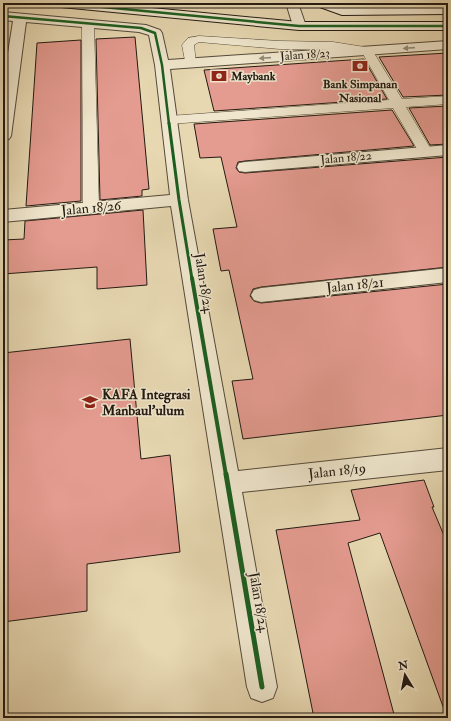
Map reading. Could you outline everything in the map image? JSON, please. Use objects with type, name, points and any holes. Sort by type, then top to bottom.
[{"type":"street","points":[[61,3],[299,26],[448,26]]},
{"type":"street","points":[[223,3],[247,7]]},
{"type":"street","points":[[321,3],[348,11]]},
{"type":"street","points":[[299,26],[290,8],[348,11],[448,10]]},
{"type":"street","points":[[3,136],[12,17]]},
{"type":"street","name":"Jalan 18/24","points":[[12,17],[141,28],[155,33],[162,65],[179,200],[226,483],[262,687]]},
{"type":"street","name":"Jalan 18/23","points":[[162,65],[448,45]]},
{"type":"street","name":"Jalan 18/22","points":[[245,167],[448,150]]},
{"type":"street","name":"Jalan 18/26","points":[[3,216],[179,200]]},
{"type":"street","name":"Jalan 18/21","points":[[261,295],[448,274]]},
{"type":"street","name":"Jalan 18/19","points":[[226,483],[448,459]]},
{"type":"lane","points":[[88,24],[91,208]]},
{"type":"lane","points":[[190,63],[188,45],[192,40],[199,39],[280,45],[333,46],[363,51],[397,104],[425,152]]},
{"type":"lane","points":[[169,120],[448,100]]},
{"type":"building","points":[[135,37],[149,189],[142,190],[142,196],[100,200],[96,39]]},
{"type":"building","points":[[81,40],[81,201],[26,206],[37,43]]},
{"type":"building","points":[[448,53],[448,95],[403,97],[379,57]]},
{"type":"building","points":[[364,59],[387,99],[214,111],[204,70]]},
{"type":"building","points":[[448,106],[448,144],[430,145],[409,108]]},
{"type":"building","points":[[392,110],[414,146],[245,161],[238,162],[236,168],[239,172],[245,173],[448,157],[448,267],[261,287],[253,289],[250,296],[254,301],[261,303],[448,284],[448,415],[243,439],[232,381],[253,379],[229,270],[221,271],[213,229],[237,227],[221,157],[200,158],[194,124]]},
{"type":"building","points":[[143,210],[147,285],[97,289],[97,267],[3,274],[3,240],[24,239],[25,221]]},
{"type":"building","points":[[130,339],[141,459],[170,455],[180,552],[87,564],[87,611],[3,622],[3,353]]},
{"type":"building","points":[[424,480],[434,507],[432,507],[448,545],[448,712],[445,712],[380,533],[348,543],[395,718],[314,718],[276,530],[360,520],[351,490]]},
{"type":"cycle path","points":[[61,3],[299,26],[448,26]]},
{"type":"cycle path","points":[[3,16],[141,28],[155,33],[162,65],[179,200],[262,687]]},
{"type":"place","name":"Bank Simpanan Nasional","points":[[360,66]]},
{"type":"place","name":"Maybank","points":[[219,76]]},
{"type":"place","name":"KAFA Integrasi Manbaul'ulum","points":[[90,402]]}]
